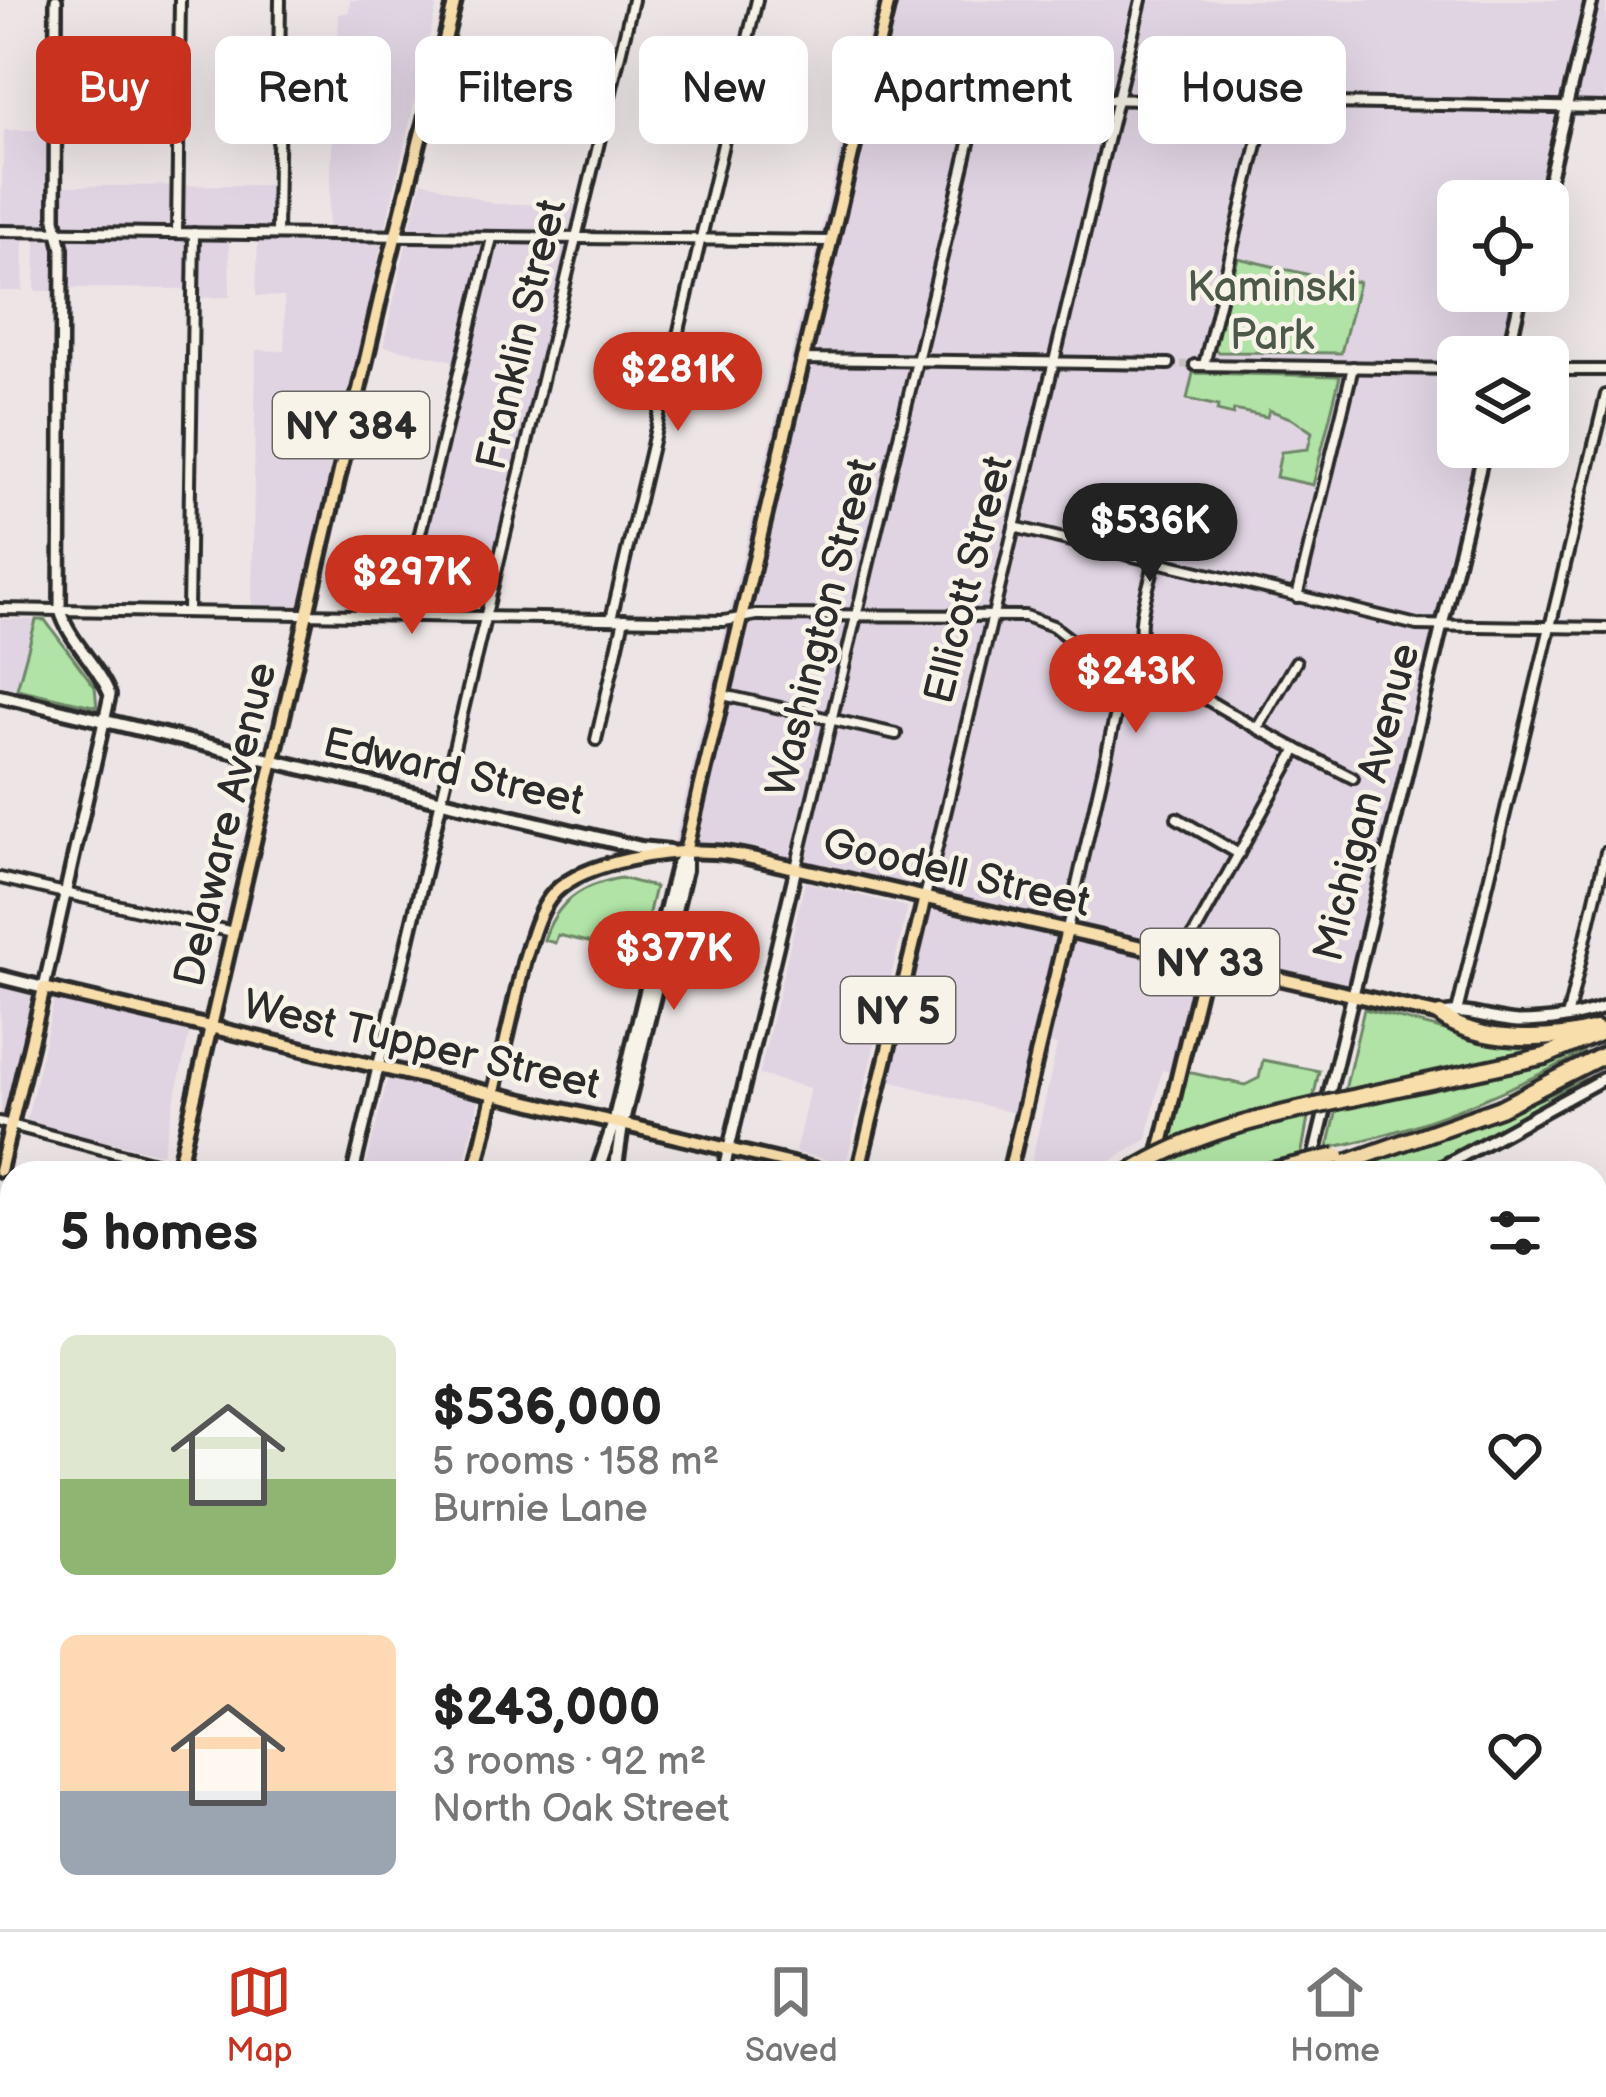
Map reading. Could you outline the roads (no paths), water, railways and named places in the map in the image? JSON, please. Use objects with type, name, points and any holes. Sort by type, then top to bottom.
[{"type":"highway","name":"NY 33","points":[[1440,1016],[1508,1036],[1565,1036],[1606,1028]]},
{"type":"highway","points":[[1149,1161],[1219,1130],[1545,1056],[1606,1028]]},
{"type":"highway","points":[[1346,1161],[1500,1108],[1606,1054]]},
{"type":"highway","points":[[1316,1161],[1359,1156]]},
{"type":"main road","name":"Delaware Avenue","points":[[179,1161],[395,237],[455,0]]},
{"type":"main road","points":[[880,36],[889,0]]},
{"type":"main road","points":[[616,1161],[618,1124],[677,866],[685,852],[854,144]]},
{"type":"main road","name":"Edward Street","points":[[0,696],[641,848],[685,852]]},
{"type":"main road","name":"Goodell Street","points":[[478,1161],[535,927],[556,890],[594,868],[685,852],[717,852],[796,868],[1440,1016]]},
{"type":"main road","name":"Ellicott Street","points":[[861,1161],[925,897]]},
{"type":"main road","points":[[1012,1161],[1067,929]]},
{"type":"main road","points":[[1158,1161],[1206,961]]},
{"type":"main road","name":"West Tupper Street","points":[[0,977],[777,1161]]},
{"type":"main road","points":[[1,1161],[5,1124],[44,988]]},
{"type":"main road","points":[[602,1161],[618,1124]]},
{"type":"street","points":[[44,988],[110,695],[60,610],[62,249],[56,0]]},
{"type":"street","points":[[177,233],[181,0]]},
{"type":"street","points":[[277,234],[280,0]]},
{"type":"street","name":"Franklin Street","points":[[356,1161],[632,0]]},
{"type":"street","points":[[611,619],[757,0]]},
{"type":"street","name":"Ellicott Street","points":[[925,897],[1141,0]]},
{"type":"street","points":[[1549,180],[1592,0]]},
{"type":"street","points":[[1114,99],[1138,99]]},
{"type":"street","points":[[1346,103],[1606,108]]},
{"type":"street","name":"Washington Street","points":[[726,1161],[969,144]]},
{"type":"street","points":[[1257,144],[1199,365],[1437,369]]},
{"type":"street","points":[[0,231],[830,241]]},
{"type":"street","points":[[188,612],[194,233]]},
{"type":"street","points":[[400,615],[493,238]]},
{"type":"street","points":[[802,359],[1169,364]]},
{"type":"street","points":[[1297,596],[1353,367]]},
{"type":"street","points":[[1569,370],[1606,370]]},
{"type":"street","points":[[1457,1012],[1606,395]]},
{"type":"street","name":"Michigan Avenue","points":[[1317,1161],[1352,995],[1480,468]]},
{"type":"street","points":[[1014,527],[1417,626],[1606,628]]},
{"type":"street","points":[[1154,564],[1141,627],[1143,649],[1183,684],[1353,778]]},
{"type":"street","points":[[0,609],[611,619],[1025,616],[1043,620],[1117,676],[1122,687],[1067,929]]},
{"type":"street","points":[[596,740],[623,619]]},
{"type":"street","points":[[1258,728],[1296,662]]},
{"type":"street","points":[[723,695],[896,734]]},
{"type":"street","points":[[1183,956],[1297,749]]},
{"type":"street","points":[[1177,818],[1240,854]]},
{"type":"street","points":[[1567,1018],[1606,852]]},
{"type":"street","points":[[0,878],[233,932]]},
{"type":"street","name":"Goodell Street","points":[[1440,1016],[1457,1012],[1520,1022],[1567,1018],[1606,1007]]},
{"type":"street","points":[[1453,1161],[1606,1077]]},
{"type":"street","points":[[5,1124],[140,1161]]},
{"type":"tunnel","points":[[1169,364],[1195,365]]},
{"type":"park label","name":"Kaminski Park","points":[[1272,310]]}]
